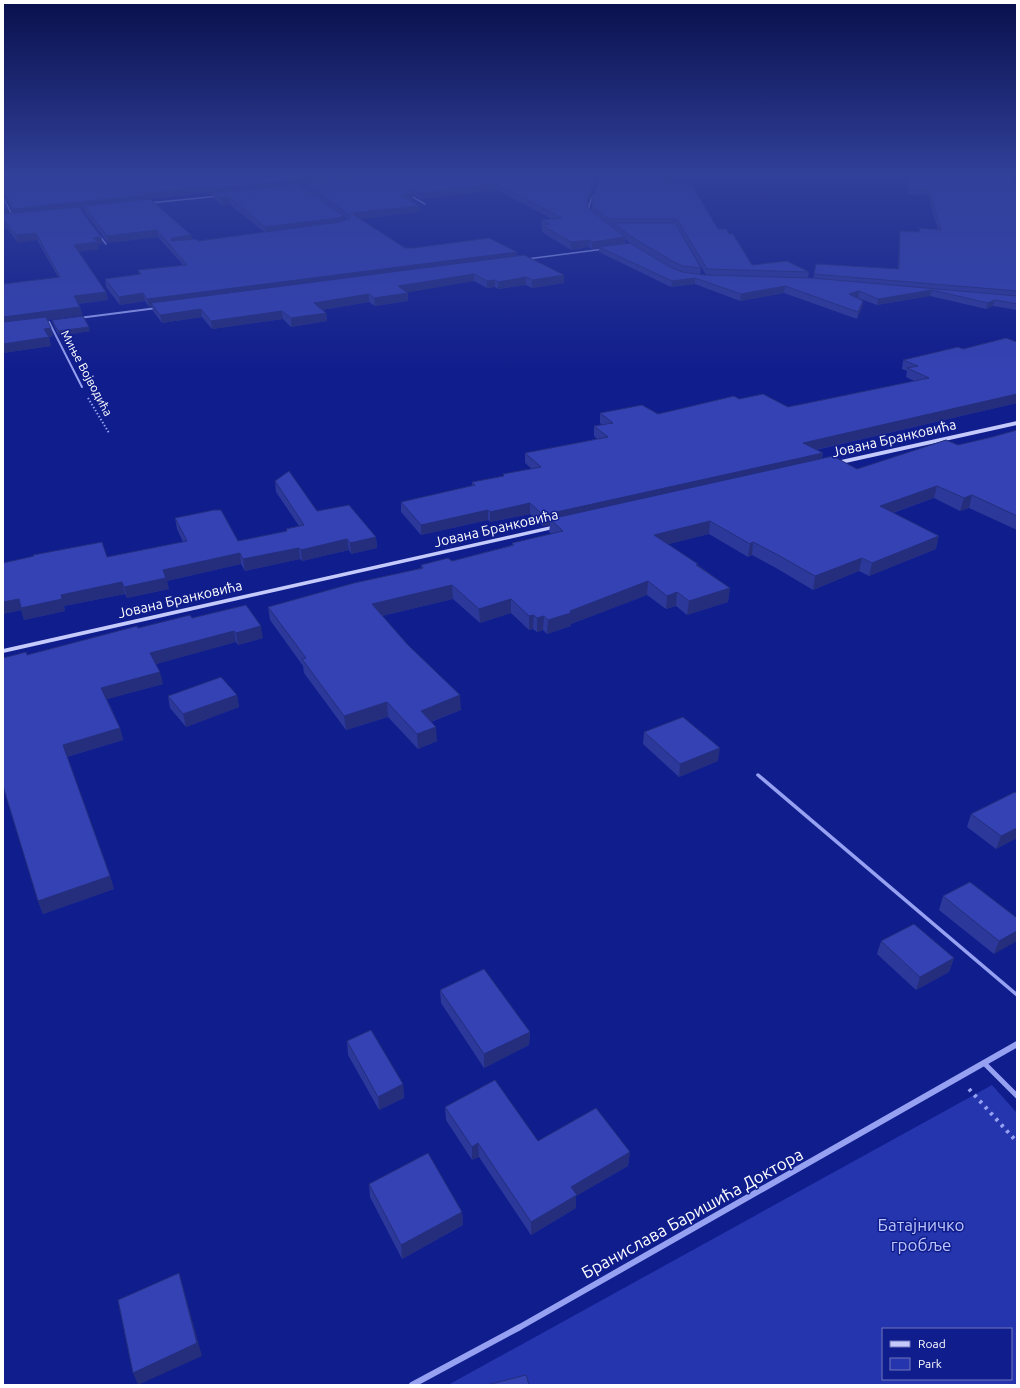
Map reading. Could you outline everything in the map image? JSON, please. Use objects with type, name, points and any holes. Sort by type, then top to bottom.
[{"type":"main road","name":"Јована Бранковића","points":[[825,466],[1017,423]]},
{"type":"main road","name":"Јована Бранковића","points":[[3,651],[564,526]]},
{"type":"street","points":[[103,241],[106,244]]},
{"type":"street","points":[[522,260],[607,249]]},
{"type":"street","points":[[73,319],[160,307]]},
{"type":"street","name":"Миње Војводића","points":[[42,323],[49,322],[82,387]]},
{"type":"street","name":"Бранислава Баришића Доктора","points":[[412,1385],[527,1323],[1017,1044]]},
{"type":"lane","points":[[758,775],[1017,995]]},
{"type":"lane","points":[[984,1063],[1017,1096]]},
{"type":"path","name":"Миње Војводића","points":[[82,387],[109,433]]},
{"type":"path","points":[[959,1078],[1017,1142]]},
{"type":"green space","name":"Батајничко гробље","points":[[992,1085],[1017,1113],[1017,1385],[448,1385]]},
{"type":"building","points":[[40,241],[98,242],[74,245],[106,292],[74,296],[80,307],[3,317],[3,284],[60,277]]},
{"type":"building","points":[[166,241],[394,241],[405,248],[413,248],[468,241],[495,241],[517,252],[147,299],[143,293],[119,297],[105,279],[141,274],[138,270],[187,265]]},
{"type":"building","points":[[638,241],[685,241],[701,268],[683,266]]},
{"type":"building","points":[[690,241],[737,241],[752,265],[787,261],[809,272],[707,269]]},
{"type":"building","points":[[900,241],[1017,241],[1017,291],[814,274],[816,264],[899,269]]},
{"type":"building","points":[[630,243],[670,267],[682,272],[705,275],[812,278],[1017,296],[1017,304],[995,300],[988,303],[932,290],[878,299],[859,291],[849,294],[863,301],[858,312],[785,286],[741,294],[695,278],[672,281],[599,247]]},
{"type":"building","points":[[524,255],[564,275],[532,280],[526,277],[498,282],[495,280],[487,281],[474,274],[398,286],[408,293],[374,298],[369,294],[314,303],[326,313],[291,318],[282,311],[211,321],[201,309],[160,315],[151,303]]},
{"type":"building","points":[[83,316],[89,327],[58,331],[52,320]]},
{"type":"building","points":[[46,317],[51,328],[44,329],[49,337],[3,344],[3,322]]},
{"type":"building","points":[[1006,338],[1017,342],[1017,394],[803,443],[823,453],[543,515],[530,503],[490,512],[488,510],[421,525],[401,502],[475,485],[472,482],[504,476],[503,474],[541,467],[525,453],[608,437],[594,426],[613,423],[600,413],[642,405],[658,414],[734,396],[739,399],[763,394],[788,407],[929,378],[907,368],[918,366],[903,360],[958,347],[963,349]]},
{"type":"building","points":[[1017,430],[1017,516],[972,495],[964,498],[937,486],[880,506],[939,536],[872,563],[862,558],[815,576],[753,542],[750,544],[710,521],[654,535],[698,564],[696,565],[730,588],[689,601],[677,592],[667,596],[648,581],[570,611],[571,613],[548,620],[544,616],[537,618],[534,615],[529,616],[511,599],[479,609],[452,585],[372,604],[408,645],[460,695],[421,711],[436,727],[417,734],[387,702],[344,716],[302,659],[306,658],[268,607],[354,583],[423,568],[421,565],[448,558],[452,561],[514,545],[512,543],[563,531],[550,519],[833,456],[857,469],[946,440],[958,445]]},
{"type":"building","points":[[289,471],[317,511],[349,505],[376,537],[350,543],[347,539],[301,550],[299,548],[243,559],[240,553],[163,570],[166,578],[124,587],[122,582],[61,595],[62,599],[21,608],[19,599],[3,602],[3,563],[34,556],[33,555],[102,542],[107,557],[187,541],[175,518],[221,510],[238,541],[287,531],[286,529],[304,525],[275,481]]},
{"type":"building","points":[[246,605],[261,626],[236,633],[234,631],[150,653],[160,672],[101,688],[120,728],[63,745],[110,876],[38,901],[3,786],[3,658],[26,652],[27,655],[137,626],[138,628],[190,615],[192,618]]},
{"type":"building","points":[[221,677],[237,695],[183,714],[168,696]]},
{"type":"building","points":[[683,717],[720,748],[680,764],[644,732]]},
{"type":"building","points":[[1015,792],[1017,793],[1017,828],[1001,836],[971,814]]},
{"type":"building","points":[[970,882],[1017,918],[1017,931],[999,941],[943,896]]},
{"type":"building","points":[[914,924],[954,958],[920,977],[881,941]]},
{"type":"building","points":[[484,969],[530,1032],[484,1054],[440,990]]},
{"type":"building","points":[[371,1030],[403,1084],[378,1097],[347,1041]]},
{"type":"building","points":[[495,1080],[538,1141],[596,1108],[630,1152],[571,1187],[577,1195],[531,1222],[478,1143],[472,1147],[445,1107]]},
{"type":"building","points":[[428,1153],[462,1212],[401,1245],[369,1184]]},
{"type":"building","points":[[179,1273],[197,1343],[133,1373],[118,1300]]},
{"type":"building","points":[[526,1375],[529,1385],[487,1385]]}]
